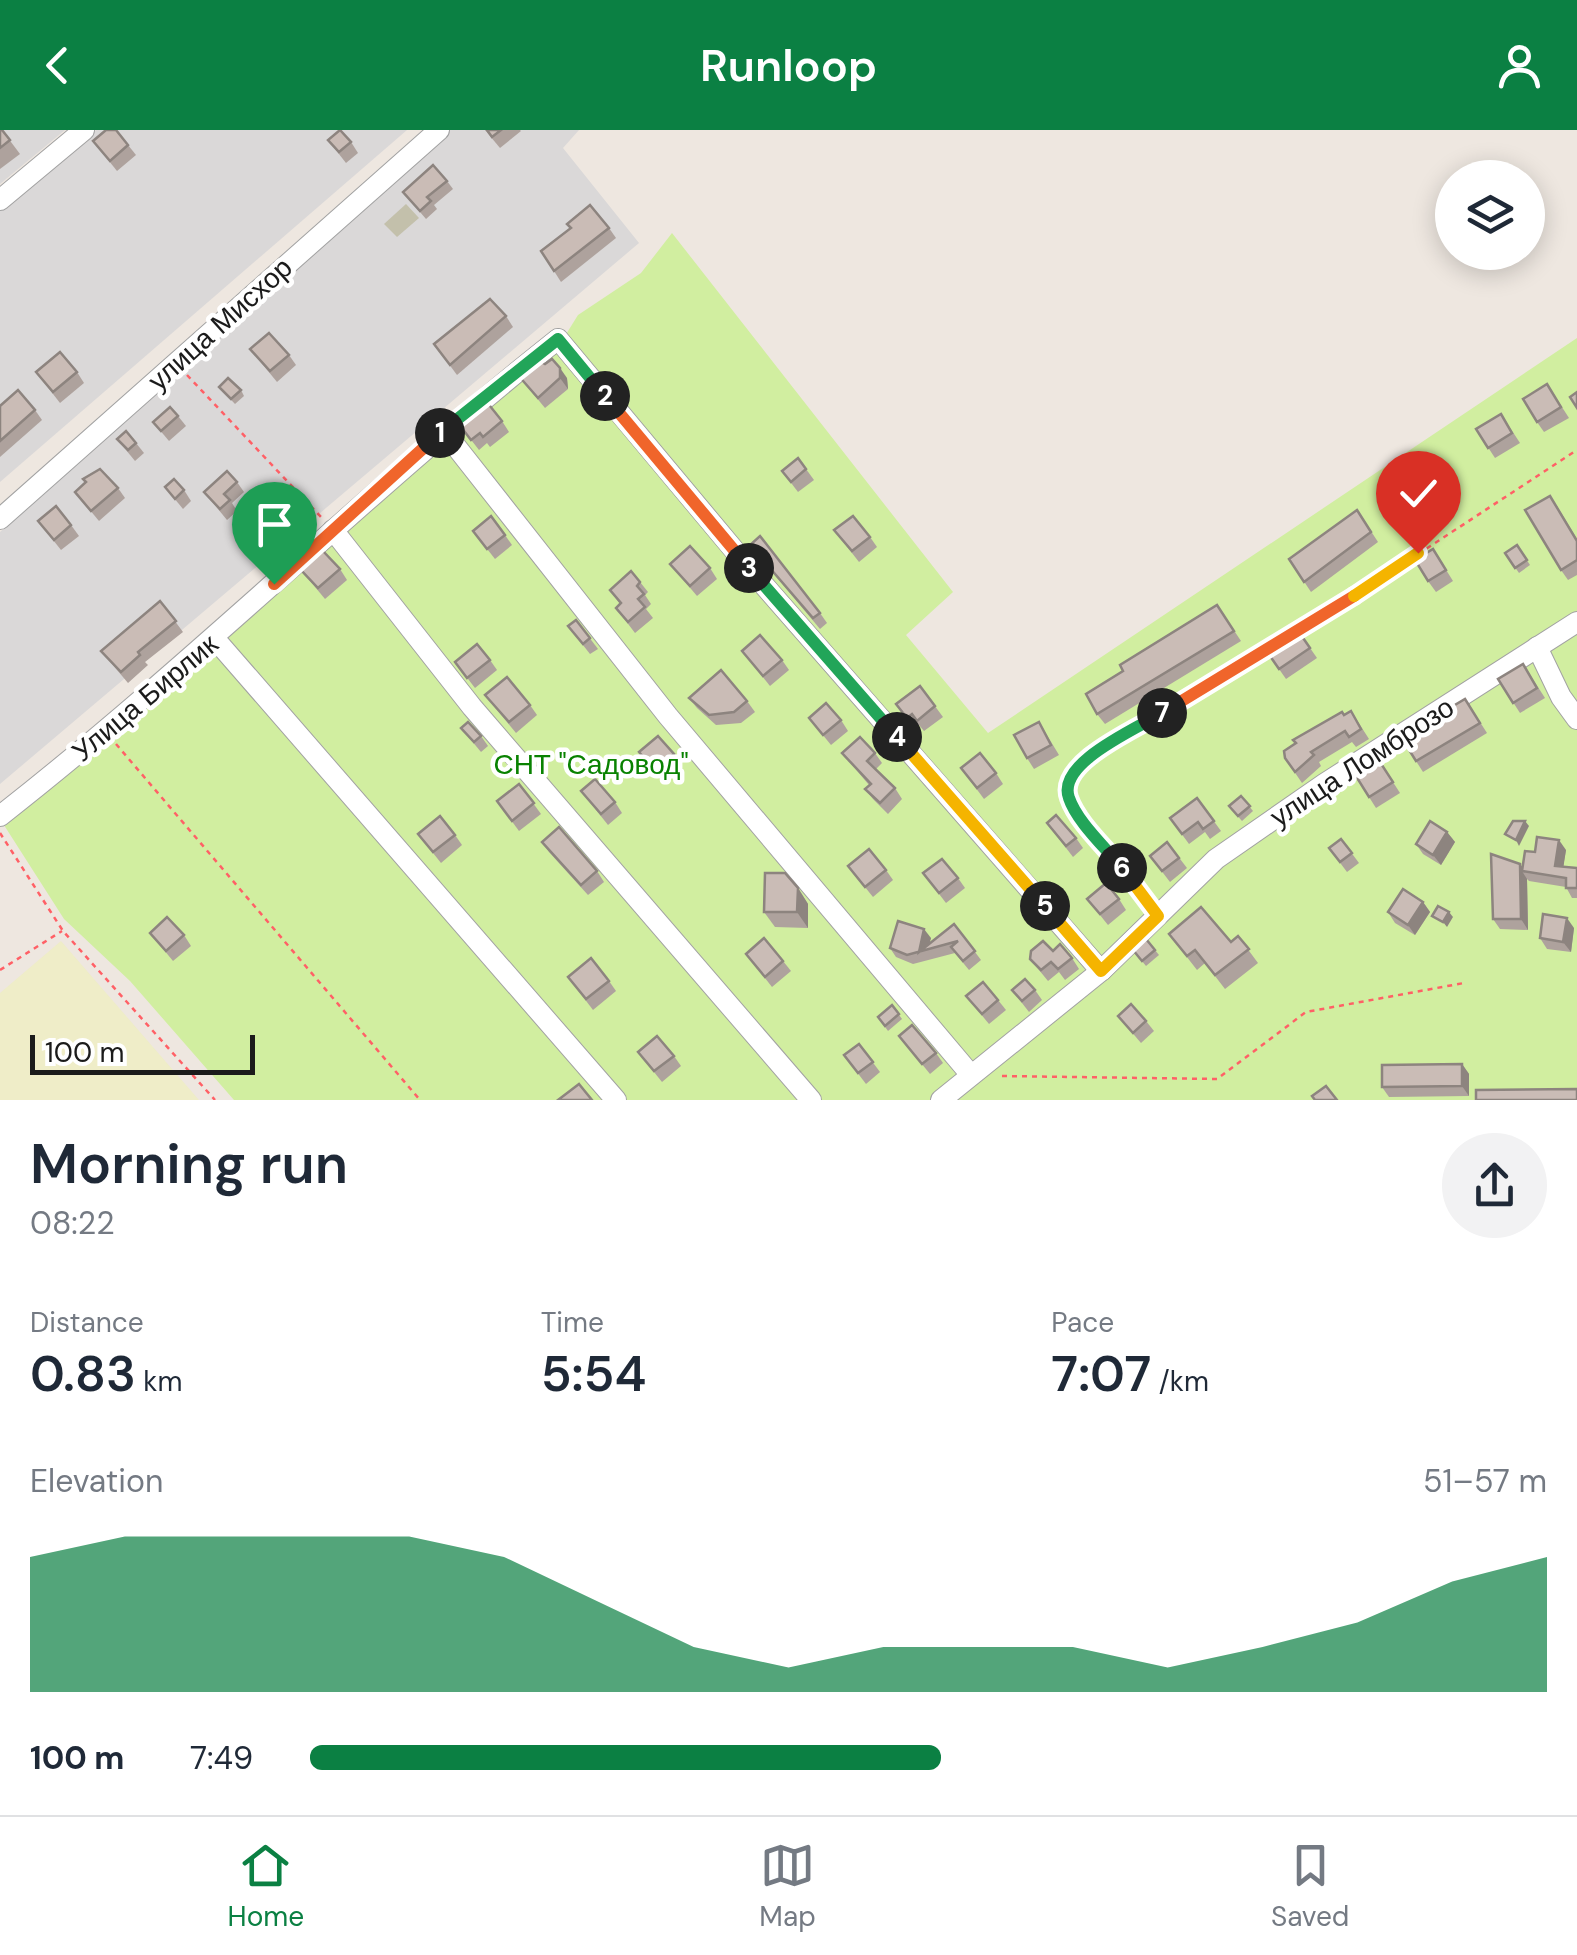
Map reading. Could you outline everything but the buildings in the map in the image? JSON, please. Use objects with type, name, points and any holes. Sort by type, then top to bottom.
[{"type":"street","points":[[0,200],[84,130]]},
{"type":"street","name":"улица Мисхор","points":[[0,518],[439,130]]},
{"type":"street","name":"Улица Бирлик","points":[[0,816],[215,639],[443,430],[558,339],[755,575],[1101,971]]},
{"type":"street","points":[[443,430],[668,716],[971,1075]]},
{"type":"street","points":[[333,530],[472,706],[811,1100]]},
{"type":"street","name":"улица Ломброзо","points":[[942,1100],[1101,971],[1216,859],[1577,622]]},
{"type":"street","points":[[215,639],[616,1100]]},
{"type":"street","points":[[1537,648],[1577,719]]},
{"type":"path","points":[[176,363],[333,530]]},
{"type":"path","points":[[1158,916],[1069,800],[1066,782],[1076,765],[1336,608],[1577,450]]},
{"type":"path","points":[[106,732],[420,1100]]},
{"type":"path","points":[[0,832],[62,931],[214,1100]]},
{"type":"path","points":[[0,970],[62,931]]},
{"type":"path","points":[[971,1075],[1218,1079],[1306,1012],[1464,983]]},
{"type":"shaded area","points":[[0,130],[65,130],[0,184]]},
{"type":"shaded area","points":[[96,130],[407,130],[0,482],[0,211]]},
{"type":"shaded area","points":[[447,130],[579,130],[563,148],[639,243],[0,784],[0,532]]},
{"type":"shaded area","points":[[406,204],[419,218],[397,237],[384,224]]},
{"type":"shaded area","points":[[61,941],[199,1100],[0,1100],[0,993]]},
{"type":"green space","name":"СНТ \"Садовод\"","points":[[672,233],[953,592],[906,635],[988,733],[1577,338],[1577,1100],[234,1100],[130,981],[64,919],[2,822],[455,431],[555,352],[578,315],[641,273]]},
{"type":"route","points":[[274,584],[443,430],[558,339],[755,575],[1101,971],[1158,916],[1069,800],[1066,782],[1076,765],[1336,608],[1418,553]]}]
